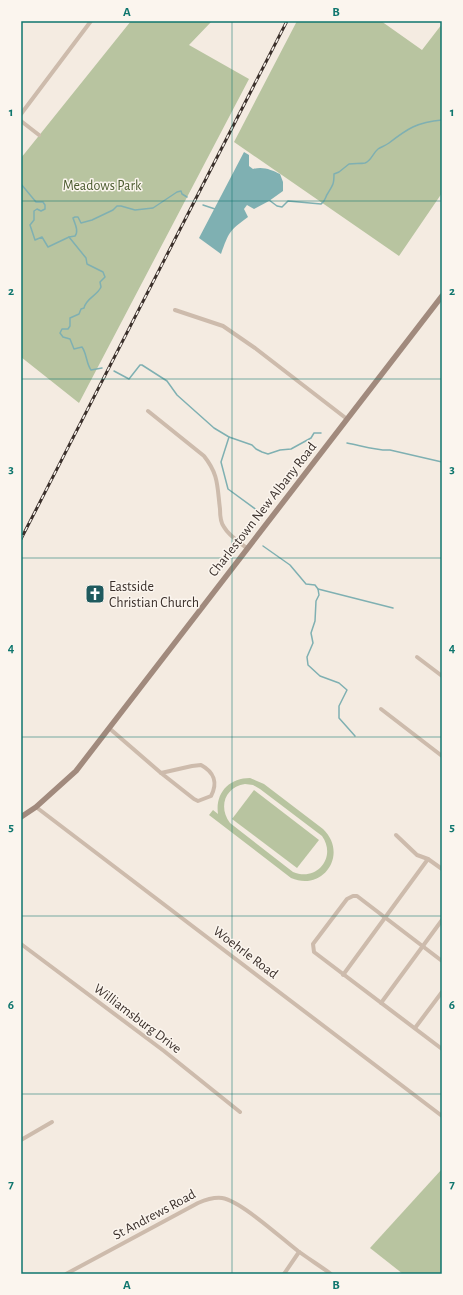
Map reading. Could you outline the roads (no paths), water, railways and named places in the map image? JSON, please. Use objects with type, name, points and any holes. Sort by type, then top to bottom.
[{"type":"main road","name":"Charlestown New Albany Road","points":[[21,816],[36,807],[76,771],[442,296]]},
{"type":"street","points":[[21,114],[91,21]]},
{"type":"street","points":[[21,121],[39,136]]},
{"type":"street","points":[[175,310],[222,326],[255,348],[347,419]]},
{"type":"street","points":[[148,411],[204,456],[211,464],[216,477],[221,520],[224,528],[247,548]]},
{"type":"street","points":[[417,657],[442,676]]},
{"type":"street","points":[[381,709],[442,756]]},
{"type":"street","points":[[109,728],[161,773],[194,799],[198,801],[211,796],[216,784],[214,776],[201,765],[161,773]]},
{"type":"street","name":"Woehrle Road","points":[[36,807],[442,1116]]},
{"type":"street","points":[[396,835],[417,855],[428,859],[442,869]]},
{"type":"street","points":[[343,975],[428,859]]},
{"type":"street","points":[[442,961],[357,896],[350,897],[348,899],[314,943],[314,952],[442,1049]]},
{"type":"street","points":[[381,1003],[442,920]]},
{"type":"street","name":"Williamsburg Drive","points":[[21,944],[164,1051],[240,1112]]},
{"type":"street","points":[[415,1028],[442,992]]},
{"type":"street","points":[[21,1140],[52,1122]]},
{"type":"street","name":"St Andrews Road","points":[[66,1274],[198,1203],[207,1199],[215,1198],[223,1198],[243,1208],[299,1252],[331,1274]]},
{"type":"street","points":[[284,1274],[299,1252]]},
{"type":"water","points":[[244,152],[249,155],[249,166],[253,169],[264,168],[280,174],[283,182],[283,191],[254,209],[247,205],[244,209],[248,217],[230,232],[221,254],[199,238]]},
{"type":"waterway","points":[[269,200],[277,206],[282,207],[288,201],[321,204],[325,200],[332,186],[334,174],[349,164],[367,162],[378,149],[413,127],[426,122],[442,120]]},
{"type":"waterway","points":[[21,184],[36,202],[43,202],[45,205],[45,209],[41,211],[37,209],[34,211],[34,220],[30,225],[35,240],[42,237],[48,247],[69,237],[75,236],[77,230],[73,218],[75,217],[78,217],[81,223],[92,220],[113,210],[117,206],[135,210],[153,208],[177,192],[181,191],[182,194],[187,197]]},
{"type":"waterway","points":[[203,205],[215,209]]},
{"type":"waterway","points":[[69,237],[86,258],[87,264],[103,272],[105,277],[100,282],[101,287],[97,293],[87,302],[79,314],[70,318],[70,326],[68,329],[62,329],[60,333],[63,337],[70,339],[74,349],[82,347],[91,370],[102,368]]},
{"type":"waterway","points":[[114,371],[129,379],[140,365],[142,365],[167,381],[177,395],[214,428],[229,437],[252,445],[256,449],[268,454],[280,450],[291,449],[311,438],[314,433],[321,433]]},
{"type":"waterway","points":[[229,437],[221,462],[228,489],[258,511]]},
{"type":"waterway","points":[[347,443],[374,449],[390,450],[442,462]]},
{"type":"waterway","points":[[263,546],[290,565],[306,584],[315,585],[318,589],[393,608]]},
{"type":"waterway","points":[[318,589],[319,595],[316,601],[315,621],[311,633],[313,643],[307,657],[308,665],[320,676],[339,683],[347,690],[339,706],[339,718],[355,736]]},
{"type":"railway","points":[[21,539],[287,21]]},
{"type":"place","name":"Eastside Christian Church","points":[[95,594]]},
{"type":"park label","name":"Meadows Park","points":[[102,185]]}]
